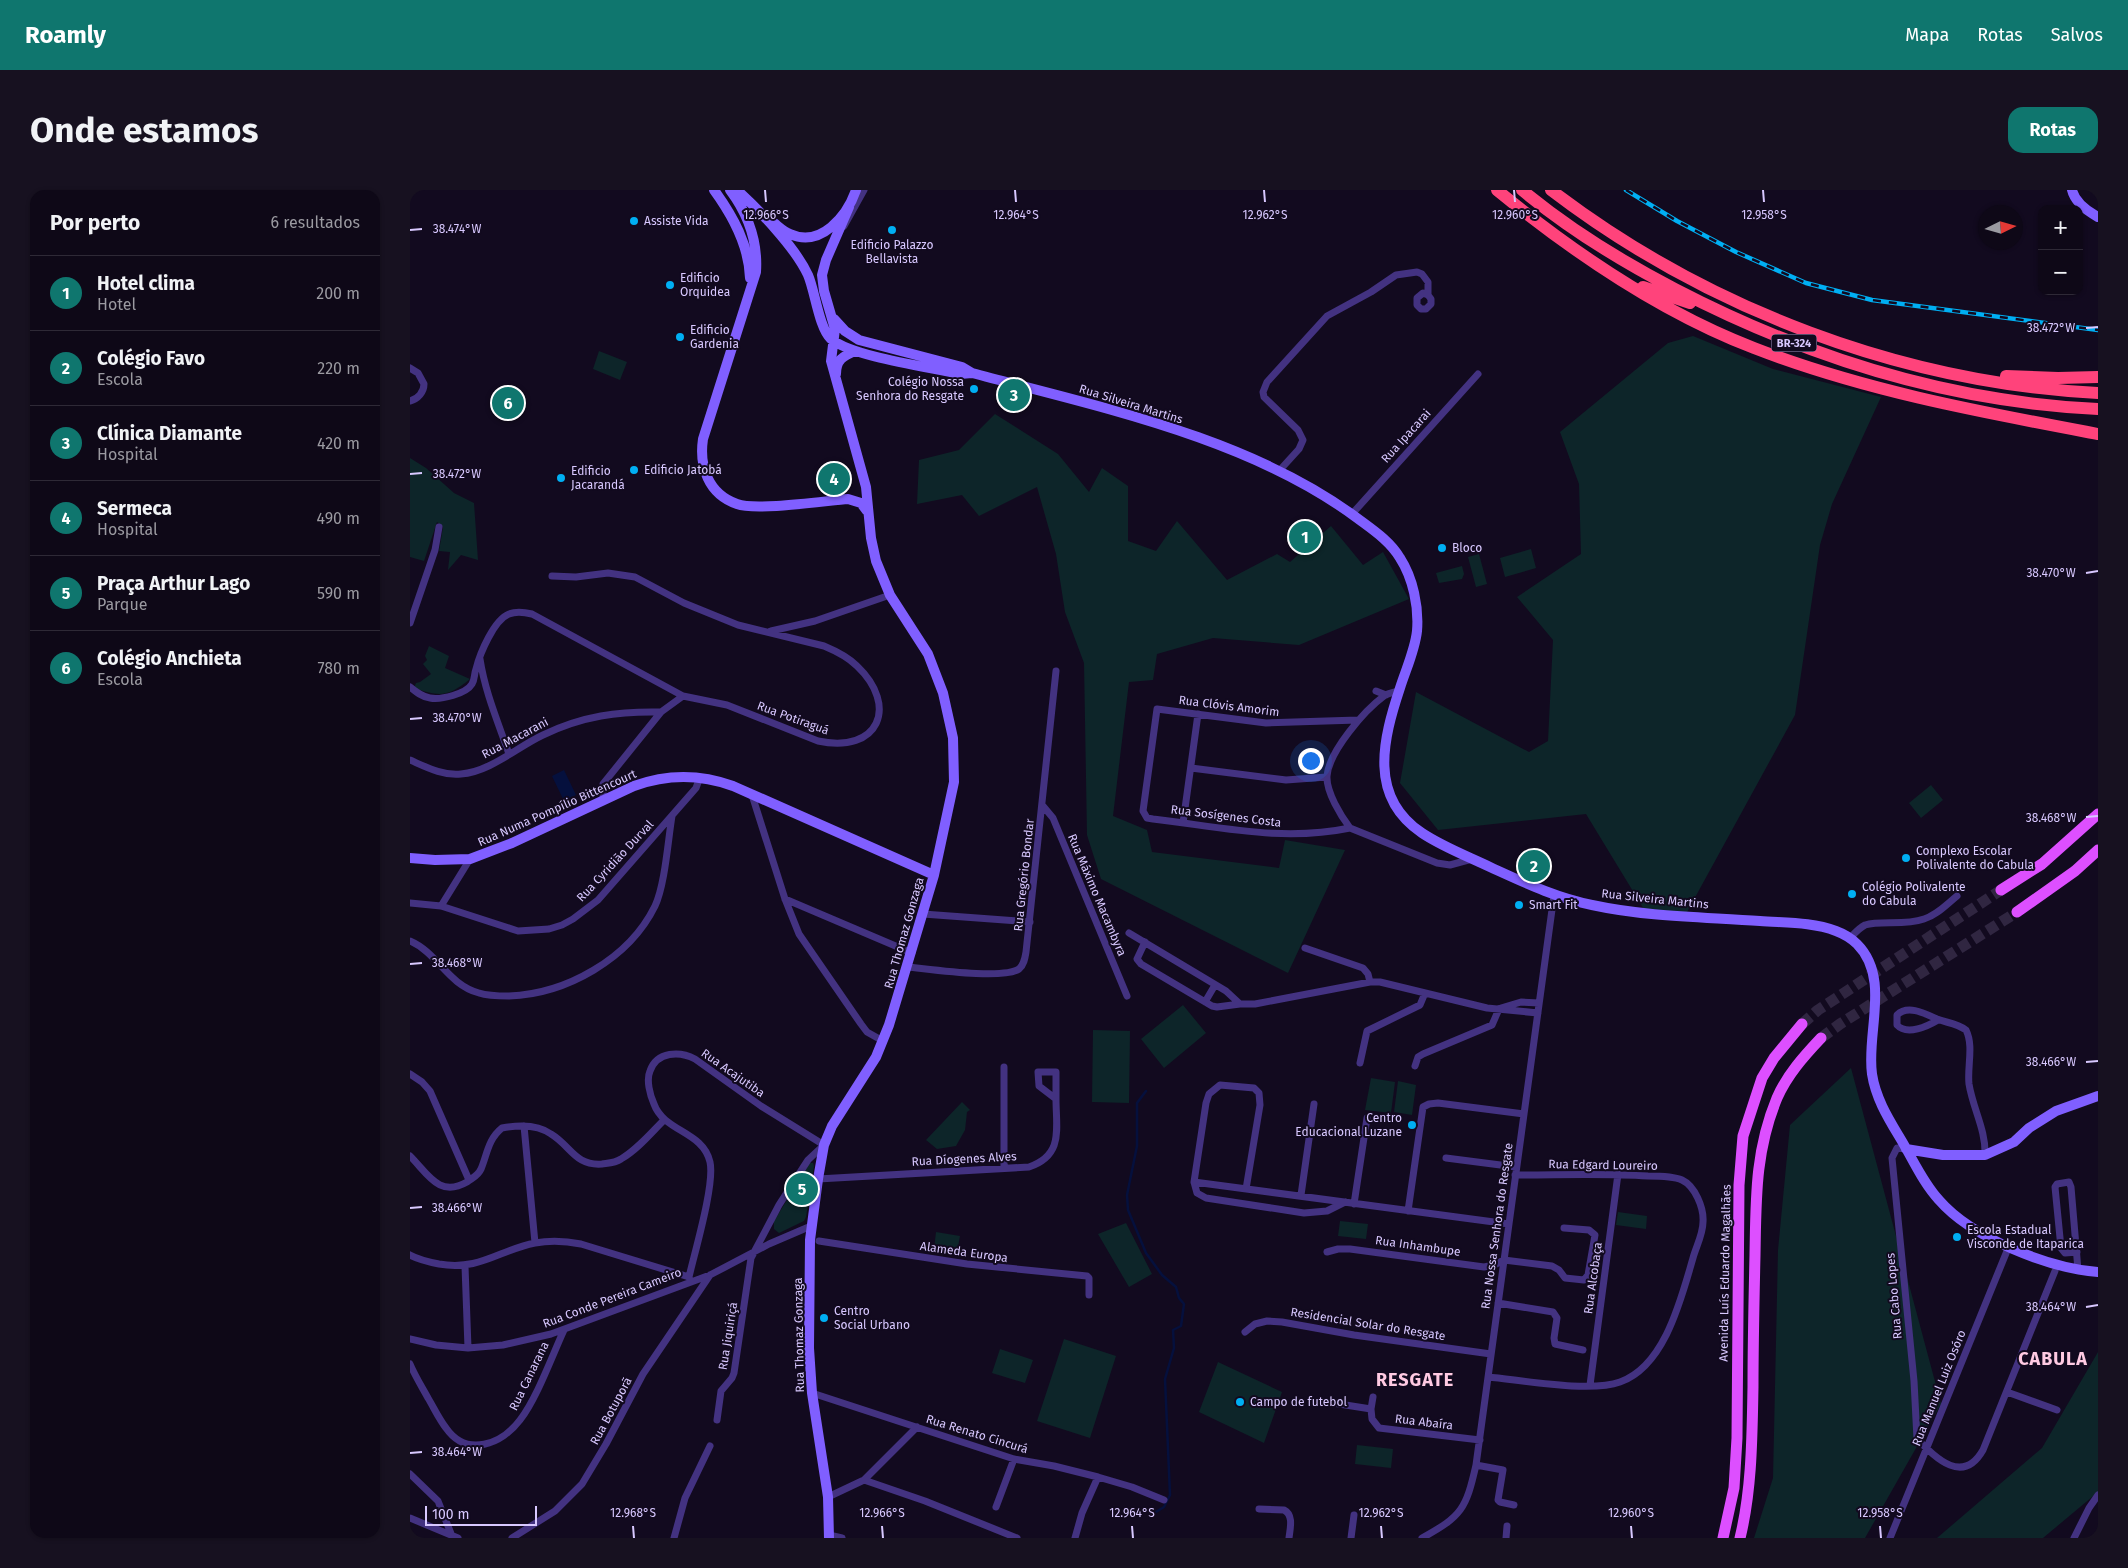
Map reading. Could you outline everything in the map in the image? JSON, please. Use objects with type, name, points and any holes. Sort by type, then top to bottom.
[{"type":"highway","points":[[1497,190],[1550,231],[1615,276],[1666,306],[1753,348],[1904,395],[2098,434]]},
{"type":"highway","name":"BR-324","points":[[1522,190],[1569,226],[1605,249],[1722,313],[1828,356],[1900,378],[1953,391],[2004,400],[2098,409]]},
{"type":"highway","name":"BR-324","points":[[1551,190],[1613,234],[1670,268],[1747,306],[1832,341],[1902,362],[1956,374],[2009,384],[2098,393]]},
{"type":"highway","points":[[1615,276],[1678,300],[1722,313]]},
{"type":"highway","points":[[1956,374],[2058,378],[2098,376]]},
{"type":"main road","points":[[714,190],[732,219],[746,248],[750,266],[751,291]]},
{"type":"main road","points":[[730,190],[751,228],[755,242],[756,272],[703,439],[701,454],[703,469],[710,484],[722,497],[738,504],[755,506],[848,499],[859,501],[867,511]]},
{"type":"main road","points":[[737,190],[784,231],[798,236],[815,235],[828,230],[850,207]]},
{"type":"main road","points":[[833,316],[824,291],[822,275],[856,190]]},
{"type":"main road","points":[[2072,190],[2082,206],[2098,217]]},
{"type":"main road","points":[[753,204],[801,263],[814,292],[825,330],[833,340]]},
{"type":"main road","name":"Rua Thomaz Gonzaga","points":[[829,1537],[828,1497],[812,1394],[809,1316],[811,1226],[818,1178],[824,1146],[837,1116],[868,1069],[883,1041],[908,967],[934,875],[954,782],[953,738],[949,714],[936,672],[928,654],[890,595],[876,561],[867,511],[866,487],[831,361],[835,329],[833,316]]},
{"type":"main road","name":"Rua Silveira Martins","points":[[833,316],[845,331],[859,340],[962,367],[972,373],[1092,404],[1227,448],[1279,471],[1324,496],[1382,536],[1404,562],[1414,594],[1417,617],[1417,633],[1389,723],[1384,761],[1386,782],[1391,799],[1408,823],[1439,843],[1473,859],[1554,894],[1579,902],[1614,909],[1804,924],[1838,932],[1850,938],[1860,946],[1866,956],[1874,981],[1875,995],[1871,1056],[1875,1088],[1886,1114],[1930,1188],[1953,1214],[1982,1233],[2040,1258],[2078,1270],[2098,1272]]},
{"type":"main road","name":"Rua Silveira Martins","points":[[833,340],[855,351],[960,374],[972,373]]},
{"type":"main road","points":[[836,380],[839,360],[855,351]]},
{"type":"main road","points":[[848,499],[859,491],[862,478]]},
{"type":"main road","name":"Rua Numa Pompílio Bittencourt","points":[[410,858],[470,860],[512,843],[650,780],[680,776],[700,777],[719,781],[934,875]]},
{"type":"main road","points":[[2001,890],[2042,864],[2097,814]]},
{"type":"main road","points":[[2017,912],[2075,871],[2098,850]]},
{"type":"main road","name":"Avenida Luís Eduardo Magalhães","points":[[1723,1538],[1734,1488],[1737,1438],[1740,1185],[1743,1136],[1762,1078],[1774,1058],[1802,1024]]},
{"type":"main road","points":[[1740,1538],[1746,1517],[1749,1488],[1758,1163],[1768,1123],[1778,1096],[1799,1062],[1822,1038]]},
{"type":"main road","points":[[1906,1149],[1943,1155],[1985,1155],[2014,1142],[2028,1128],[2056,1111],[2098,1097]]},
{"type":"street","points":[[838,234],[850,219],[864,190]]},
{"type":"street","points":[[1279,471],[1299,449],[1303,440],[1298,430],[1264,397],[1263,392],[1267,382],[1327,316],[1371,292],[1396,275],[1411,271],[1422,274],[1428,282],[1428,295]]},
{"type":"street","points":[[410,368],[418,373],[424,384],[422,393],[418,398],[410,401]]},
{"type":"street","name":"Rua Ipacarai","points":[[1352,514],[1478,374]]},
{"type":"street","points":[[410,623],[435,550],[439,527]]},
{"type":"street","name":"Rua Potiraguá","points":[[410,687],[416,693],[430,698],[444,697],[461,692],[471,686],[480,657],[499,621],[510,613],[524,612],[532,614],[683,696],[727,705],[818,741],[832,744],[855,742],[869,734],[875,725],[879,707],[872,685],[856,665],[846,657],[824,646],[738,625],[684,603],[635,577],[608,573],[576,577],[552,576]]},
{"type":"street","points":[[768,632],[815,621],[890,595]]},
{"type":"street","points":[[480,657],[488,698],[497,717],[509,754]]},
{"type":"street","name":"Rua Gregório Bondar","points":[[908,967],[998,974],[1018,970],[1025,960],[1056,671]]},
{"type":"street","points":[[1376,690],[1386,694]]},
{"type":"street","points":[[1399,691],[1386,694],[1358,720],[1339,748],[1330,764],[1327,776],[1335,804],[1350,828],[1438,863],[1450,865],[1473,859]]},
{"type":"street","points":[[603,800],[603,784],[661,712],[683,696]]},
{"type":"street","name":"Rua Clóvis Amorim","points":[[1145,801],[1157,709],[1282,724],[1358,720]]},
{"type":"street","name":"Rua Macarani","points":[[410,760],[440,772],[461,774],[482,769],[552,731],[594,717],[617,712],[661,712]]},
{"type":"street","points":[[1183,823],[1198,714]]},
{"type":"street","points":[[1192,768],[1279,780],[1303,780],[1327,776]]},
{"type":"street","name":"Rua Cyridião Durval","points":[[410,902],[442,906],[518,931],[549,929],[562,925],[598,900],[696,788],[700,777]]},
{"type":"street","points":[[752,795],[785,899],[796,926],[808,948],[867,1032],[883,1041]]},
{"type":"street","name":"Rua Sosígenes Costa","points":[[1145,801],[1143,811],[1147,818],[1274,835],[1324,832],[1350,828]]},
{"type":"street","name":"Rua Máximo Macambyra","points":[[1043,806],[1053,818],[1127,996]]},
{"type":"street","points":[[410,941],[427,950],[454,981],[479,994],[520,995],[551,990],[565,985],[602,964],[618,952],[632,938],[652,912],[659,893],[672,816]]},
{"type":"street","points":[[442,906],[470,860]]},
{"type":"street","name":"Rua Nossa Senhora do Resgate","points":[[1422,1538],[1449,1523],[1456,1516],[1469,1494],[1476,1465],[1554,894]]},
{"type":"street","points":[[1850,938],[1863,926],[1871,924],[1900,924],[1926,918],[1936,913],[1956,896]]},
{"type":"street","points":[[785,899],[912,953]]},
{"type":"street","points":[[923,914],[1030,922]]},
{"type":"street","points":[[1129,933],[1215,985],[1240,1004]]},
{"type":"street","points":[[1145,942],[1138,955],[1138,962],[1204,1002],[1217,1007],[1254,1004],[1370,982],[1380,982],[1487,1008],[1538,1013]]},
{"type":"street","points":[[1305,948],[1363,968],[1368,974],[1370,982]]},
{"type":"street","points":[[1204,1002],[1215,985]]},
{"type":"street","points":[[1360,1063],[1367,1031],[1420,1006],[1425,993]]},
{"type":"street","points":[[1498,1009],[1521,1002],[1539,1003]]},
{"type":"street","points":[[1415,1066],[1418,1058],[1423,1054],[1492,1025],[1498,1009]]},
{"type":"street","points":[[1938,1020],[1922,1028],[1903,1029],[1897,1025],[1896,1018],[1899,1012],[1914,1011],[1927,1013],[1938,1020],[1960,1026],[1968,1035],[1969,1084],[1986,1144],[1985,1155]]},
{"type":"street","name":"Rua Acajutiba","points":[[664,1120],[653,1104],[650,1091],[650,1070],[664,1056],[680,1053],[695,1059],[761,1106],[824,1146]]},
{"type":"street","points":[[1004,1067],[1004,1168]]},
{"type":"street","points":[[410,1074],[422,1082],[430,1091],[469,1180]]},
{"type":"street","points":[[1246,1189],[1260,1105],[1259,1093],[1254,1088],[1225,1084],[1216,1087],[1209,1094],[1206,1103],[1194,1182],[1197,1193],[1206,1198],[1304,1213],[1327,1211],[1346,1202]]},
{"type":"street","name":"Rua Díogenes Alves","points":[[818,1178],[1029,1167],[1042,1161],[1052,1153],[1056,1140],[1056,1099]]},
{"type":"street","points":[[1408,1211],[1422,1111],[1426,1105],[1438,1103],[1524,1114]]},
{"type":"street","points":[[1301,1195],[1314,1104]]},
{"type":"street","points":[[1354,1204],[1367,1118]]},
{"type":"street","points":[[410,1156],[436,1184],[451,1189],[458,1187],[480,1172],[489,1146],[496,1133],[508,1127],[542,1128],[552,1134],[581,1161],[592,1165],[612,1163],[622,1159],[664,1120],[699,1142],[707,1151],[712,1174],[690,1279],[581,1244],[564,1241],[534,1243],[482,1262],[465,1266],[431,1262],[410,1255]]},
{"type":"street","points":[[524,1126],[534,1243]]},
{"type":"street","name":"Rua Jiquiriçá","points":[[717,1420],[721,1391],[734,1373],[750,1266],[754,1252],[779,1205],[808,1160],[824,1146]]},
{"type":"street","name":"Rua Cabo Lopes","points":[[1906,1149],[1897,1148],[1892,1158],[1918,1439],[1927,1449]]},
{"type":"street","points":[[1446,1158],[1516,1167]]},
{"type":"street","name":"Rua Edgard Loureiro","points":[[1488,1377],[1557,1384],[1606,1385],[1621,1382],[1636,1373],[1658,1348],[1668,1330],[1679,1304],[1704,1222],[1702,1208],[1693,1190],[1682,1180],[1618,1174],[1515,1176]]},
{"type":"street","name":"Rua Alcobaça","points":[[1590,1385],[1618,1174]]},
{"type":"street","points":[[1194,1182],[1509,1224]]},
{"type":"street","points":[[2077,1252],[2065,1253],[2061,1248],[2055,1187],[2057,1184],[2069,1182],[2071,1185],[2077,1252],[2078,1270]]},
{"type":"street","name":"Rua Conde Pereira Cameiro","points":[[410,1339],[436,1345],[468,1348],[503,1345],[564,1330],[690,1279],[710,1275],[811,1226]]},
{"type":"street","points":[[1504,1260],[1552,1266],[1559,1270],[1565,1278],[1584,1280],[1588,1275],[1595,1235],[1589,1230],[1564,1228]]},
{"type":"street","name":"Alameda Europa","points":[[819,1241],[967,1264],[1087,1276],[1089,1278],[1089,1295]]},
{"type":"street","name":"Rua Manuel Luiz Osóro","points":[[1890,1538],[2009,1246]]},
{"type":"street","name":"Rua Inhambupe","points":[[1327,1252],[1350,1248],[1484,1267],[1504,1260]]},
{"type":"street","points":[[465,1266],[468,1348]]},
{"type":"street","points":[[1927,1449],[1949,1464],[1960,1468],[1969,1467],[1976,1462],[2055,1271]]},
{"type":"street","name":"Rua Botuporã","points":[[512,1538],[555,1510],[582,1484],[606,1444],[643,1374],[710,1275]]},
{"type":"street","points":[[1498,1302],[1553,1312],[1557,1318],[1555,1344],[1583,1350]]},
{"type":"street","name":"Residencial Solar do Resgate","points":[[1245,1332],[1254,1324],[1267,1321],[1282,1322],[1354,1335],[1491,1354]]},
{"type":"street","name":"Rua Canarana","points":[[410,1364],[446,1429],[466,1444],[482,1446],[506,1435],[521,1418],[564,1330]]},
{"type":"street","points":[[2006,1392],[2057,1410]]},
{"type":"street","name":"Rua Renato Cincurá","points":[[812,1394],[1014,1459],[1054,1466],[1098,1477],[1132,1487],[1164,1500]]},
{"type":"street","points":[[1320,1401],[1371,1409],[1373,1397]]},
{"type":"street","name":"Rua Abaíra","points":[[1371,1409],[1372,1419],[1379,1428],[1480,1440]]},
{"type":"street","points":[[828,1497],[864,1480],[917,1427]]},
{"type":"street","points":[[674,1538],[685,1498],[710,1446]]},
{"type":"street","points":[[996,1507],[1014,1459]]},
{"type":"street","points":[[1476,1465],[1503,1470],[1498,1500],[1514,1505]]},
{"type":"street","points":[[410,1474],[438,1501],[455,1537]]},
{"type":"street","points":[[1075,1538],[1082,1513],[1098,1477]]},
{"type":"street","points":[[864,1480],[925,1501],[1017,1538]]},
{"type":"street","points":[[2074,1538],[2089,1508],[2098,1495]]},
{"type":"street","points":[[1259,1509],[1284,1510],[1288,1512],[1290,1517],[1289,1538]]},
{"type":"street","points":[[1351,1538],[1354,1515]]},
{"type":"street","points":[[410,1518],[455,1537]]},
{"type":"street","points":[[1506,1538],[1507,1526]]},
{"type":"street","points":[[829,1537],[842,1538]]},
{"type":"green space","points":[[1693,336],[1773,369],[1881,397],[1832,504],[1820,545],[1795,715],[1686,914],[1645,911],[1586,814],[1438,830],[1400,783],[1416,692],[1529,752],[1548,741],[1553,640],[1517,597],[1581,554],[1579,484],[1560,432],[1668,343]]},
{"type":"green space","points":[[599,351],[627,362],[620,380],[593,369]]},
{"type":"green space","points":[[995,414],[1058,454],[1089,492],[1102,468],[1128,486],[1128,541],[1156,551],[1177,521],[1227,580],[1277,554],[1290,562],[1331,526],[1363,565],[1383,552],[1409,599],[1299,645],[1213,638],[1157,654],[1153,680],[1129,682],[1113,816],[1147,830],[1152,852],[1279,868],[1285,840],[1345,850],[1288,973],[1101,879],[1087,835],[1084,663],[1065,612],[1056,554],[1037,487],[979,516],[962,495],[917,504],[919,460],[959,450]]},
{"type":"green space","points":[[410,458],[426,468],[454,493],[474,503],[478,560],[461,555],[448,570],[450,552],[439,551],[443,527],[437,522],[424,561],[410,557]]},
{"type":"green space","points":[[1531,549],[1536,568],[1505,577],[1500,558]]},
{"type":"green space","points":[[1479,554],[1487,584],[1476,587],[1468,557]]},
{"type":"green space","points":[[1462,566],[1464,574],[1462,579],[1439,583],[1436,573]]},
{"type":"green space","points":[[429,646],[449,656],[445,668],[470,679],[456,689],[444,694],[431,693],[414,688],[416,683],[431,674],[423,664],[427,660],[425,656]]},
{"type":"green space","points":[[1931,785],[1943,800],[1921,818],[1909,803]]},
{"type":"green space","points":[[1183,1005],[1206,1033],[1164,1068],[1141,1039]]},
{"type":"green space","points":[[1093,1030],[1130,1031],[1129,1103],[1092,1102]]},
{"type":"green space","points":[[1851,1068],[1941,1404],[1865,1538],[1754,1538],[1773,1478],[1778,1250],[1790,1125]]},
{"type":"green space","points":[[1371,1078],[1395,1082],[1391,1113],[1365,1110]]},
{"type":"green space","points":[[1398,1081],[1416,1085],[1412,1115],[1394,1112]]},
{"type":"green space","points":[[962,1102],[970,1110],[967,1112],[965,1130],[956,1146],[937,1149],[926,1140]]},
{"type":"green space","points":[[810,1163],[813,1163],[814,1166],[806,1217],[804,1221],[779,1233],[774,1229],[774,1221]]},
{"type":"green space","points":[[1618,1212],[1647,1216],[1646,1229],[1616,1225]]},
{"type":"green space","points":[[1340,1221],[1368,1224],[1366,1239],[1338,1236]]},
{"type":"green space","points":[[1126,1223],[1152,1274],[1129,1287],[1098,1234]]},
{"type":"green space","points":[[936,1232],[960,1236],[957,1252],[934,1249]]},
{"type":"green space","points":[[1064,1339],[1116,1356],[1090,1438],[1037,1421]]},
{"type":"green space","points":[[1000,1349],[1033,1360],[1025,1383],[992,1373]]},
{"type":"green space","points":[[2098,1352],[2098,1492],[2043,1538],[1937,1538],[2042,1448]]},
{"type":"green space","name":"Campo de futebol","points":[[1218,1362],[1282,1392],[1264,1443],[1199,1412]]},
{"type":"green space","points":[[1357,1445],[1393,1449],[1391,1468],[1355,1464]]},
{"type":"shaded area","points":[[564,770],[576,795],[564,801],[552,776]]},
{"type":"waterway","points":[[1146,1091],[1137,1103],[1137,1146],[1127,1195],[1128,1210],[1146,1253],[1162,1275],[1176,1287],[1179,1298],[1184,1304],[1181,1326],[1173,1330],[1174,1348],[1165,1379],[1170,1495],[1164,1507],[1151,1515]]},
{"type":"tunnel","points":[[1802,1024],[1818,1010],[2001,890]]},
{"type":"tunnel","points":[[1821,1038],[1840,1024],[2017,912]]},
{"type":"railway","points":[[1626,190],[1677,221],[1736,252],[1806,283],[1872,300],[2098,330]]},
{"type":"place","name":"Assiste Vida","points":[[634,221]]},
{"type":"place","name":"Edificio Palazzo Bellavista","points":[[892,230]]},
{"type":"place","name":"Edificio Orquidea","points":[[670,285]]},
{"type":"place","name":"Edificio Gardenia","points":[[680,337]]},
{"type":"place","name":"Colégio Nossa Senhora do Resgate","points":[[974,389]]},
{"type":"place","name":"Clínica Diamante","points":[[1014,395]]},
{"type":"place","name":"Colégio Anchieta","points":[[508,403]]},
{"type":"place","name":"Edificio Jatobá","points":[[634,470]]},
{"type":"place","name":"Edificio Jacarandá","points":[[561,478]]},
{"type":"place","name":"Sermeca","points":[[834,479]]},
{"type":"place","name":"Hotel clima","points":[[1305,537]]},
{"type":"place","name":"Bloco","points":[[1442,548]]},
{"type":"place","name":"Complexo Escolar Polivalente do Cabula","points":[[1906,858]]},
{"type":"place","name":"Colégio Favo","points":[[1534,866]]},
{"type":"place","name":"Colégio Polivalente do Cabula","points":[[1852,894]]},
{"type":"place","name":"Smart Fit","points":[[1519,905]]},
{"type":"place","name":"Centro Educacional Luzane","points":[[1412,1125]]},
{"type":"place","name":"Praça Arthur Lago","points":[[802,1189]]},
{"type":"place","name":"Escola Estadual Visconde de Itaparica","points":[[1957,1237]]},
{"type":"place","name":"Centro Social Urbano","points":[[824,1318]]},
{"type":"place","name":"Campo de futebol","points":[[1240,1402]]},
{"type":"district","name":"CABULA","points":[[2053,1359]]},
{"type":"district","name":"RESGATE","points":[[1415,1380]]}]
